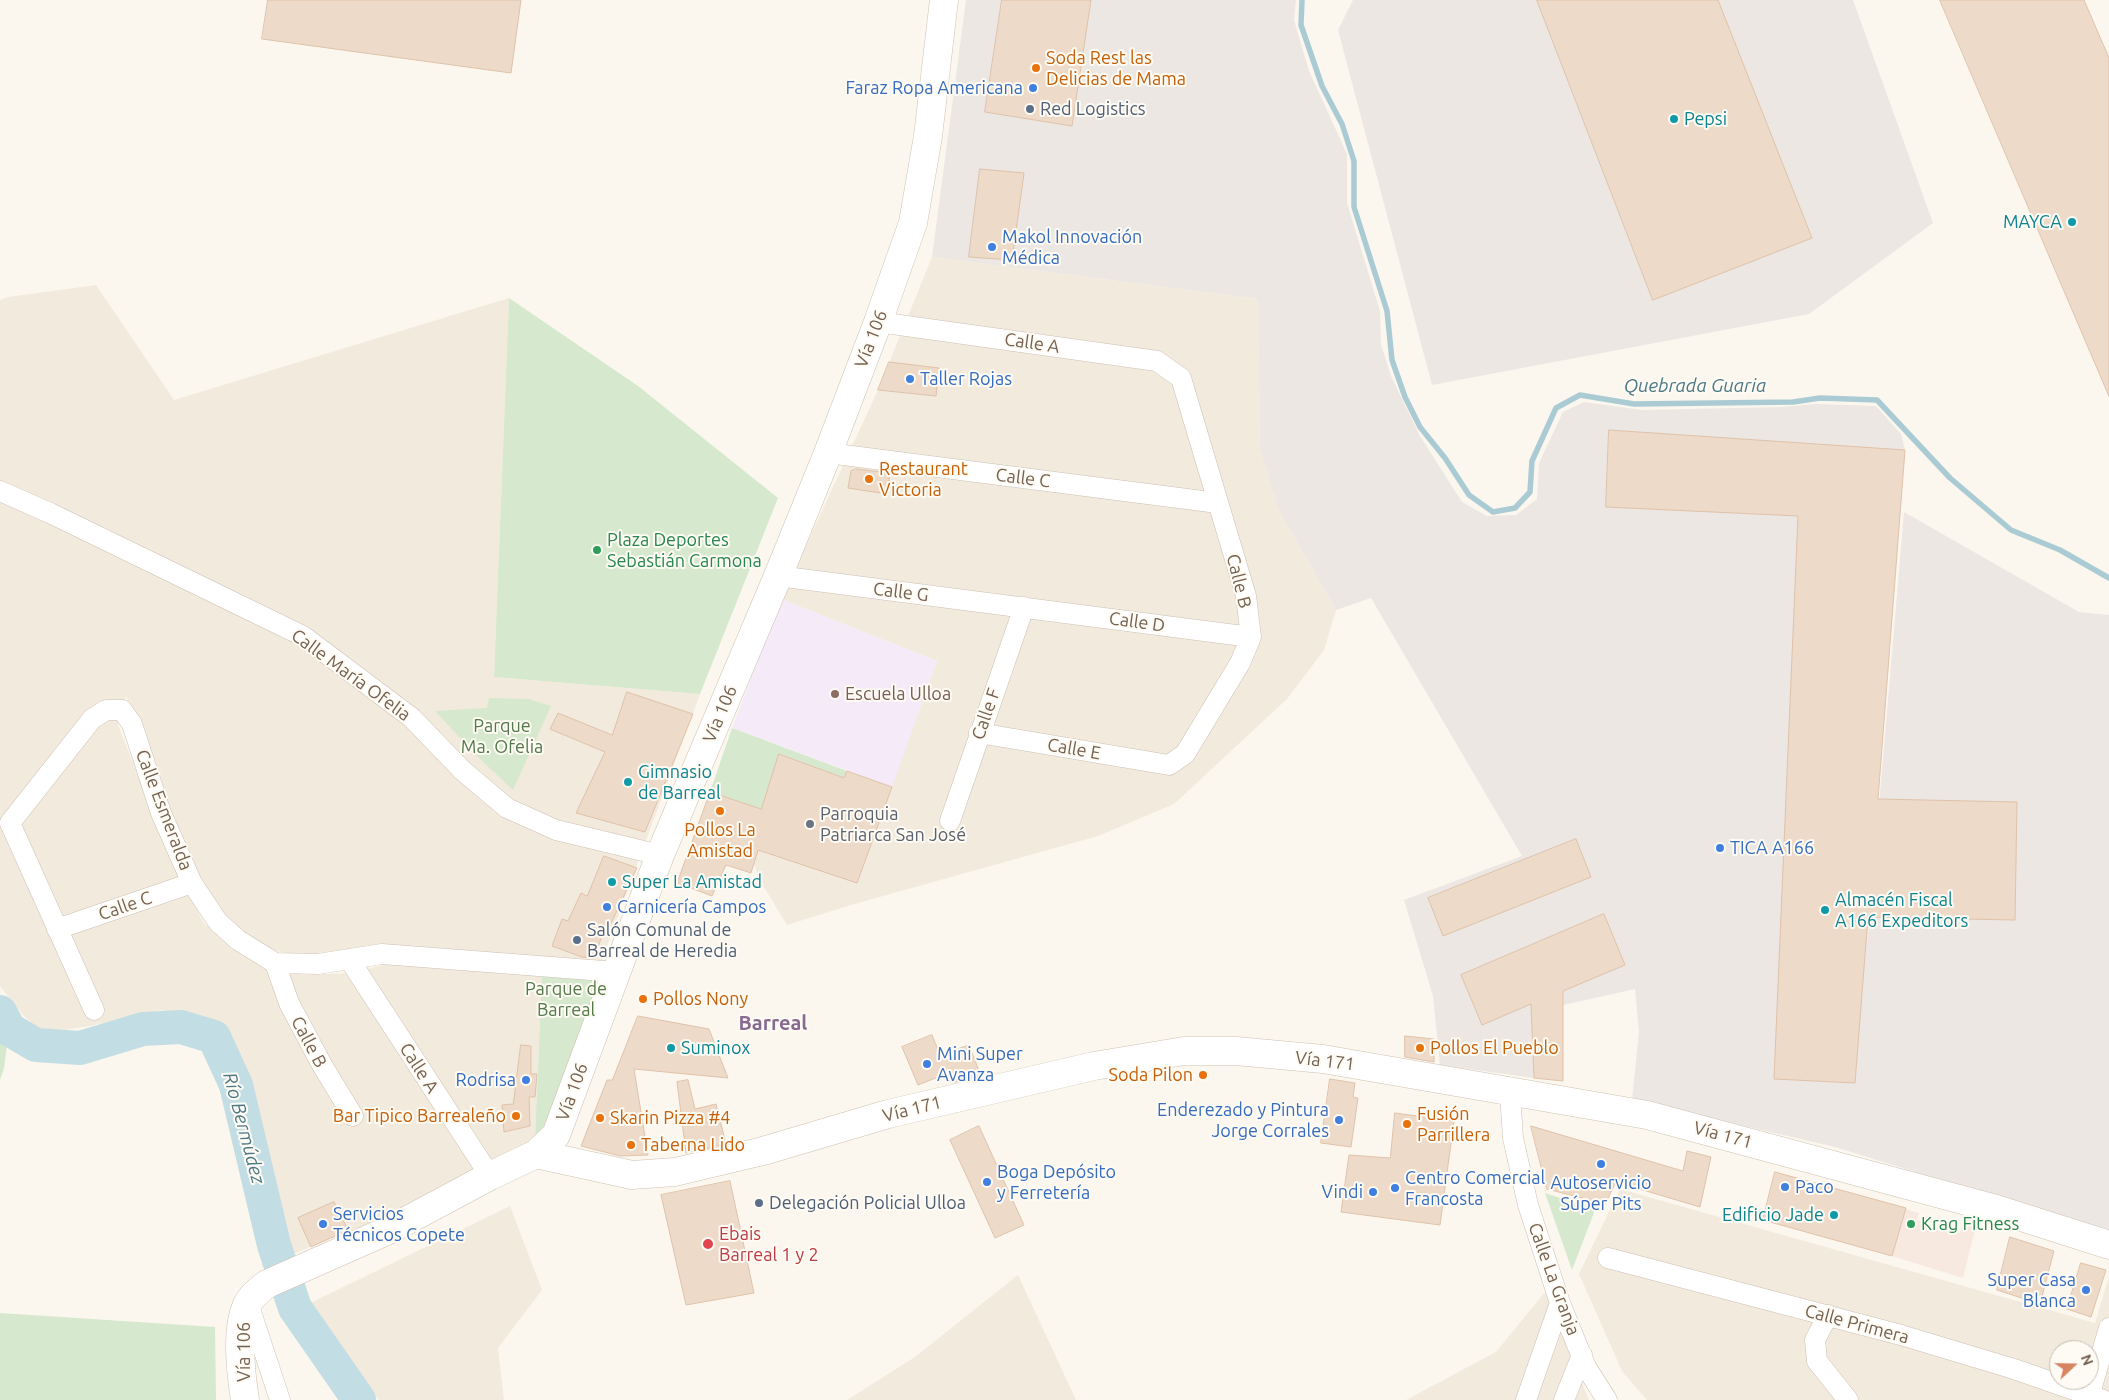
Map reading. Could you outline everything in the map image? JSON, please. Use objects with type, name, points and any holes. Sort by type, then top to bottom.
[{"type":"main road","name":"Vía 106","points":[[245,1400],[241,1349],[244,1314],[248,1303],[259,1290],[267,1284],[293,1274],[391,1228],[536,1154],[556,1135],[660,855],[828,453],[913,223],[928,136],[944,0]]},
{"type":"main road","name":"Vía 171","points":[[536,1154],[632,1175],[675,1172],[763,1151],[888,1114],[1094,1066],[1184,1051],[1236,1051],[1323,1059],[1647,1115],[1996,1208],[2109,1245]]},
{"type":"street","name":"Calle A","points":[[878,322],[1158,361],[1181,378]]},
{"type":"street","name":"Calle B","points":[[1170,765],[1185,754],[1240,663],[1251,637],[1246,596],[1181,378]]},
{"type":"street","name":"Calle C","points":[[828,453],[1218,503]]},
{"type":"street","name":"Calle María Ofelia","points":[[0,492],[50,513],[303,636],[412,718],[462,770],[507,808],[556,830],[660,855]]},
{"type":"street","name":"Calle G","points":[[778,576],[1024,607]]},
{"type":"street","name":"Calle D","points":[[1024,607],[1251,637]]},
{"type":"street","name":"Calle F","points":[[950,821],[1024,607]]},
{"type":"street","name":"Calle Esmeralda","points":[[94,1010],[10,823],[92,719],[106,710],[122,710],[132,724],[161,813],[192,883],[218,922],[238,940],[275,963]]},
{"type":"street","name":"Calle E","points":[[979,733],[1170,765]]},
{"type":"street","name":"Calle C","points":[[57,929],[192,883]]},
{"type":"street","points":[[275,963],[318,964],[382,954],[617,972]]},
{"type":"street","name":"Calle A","points":[[349,959],[490,1176]]},
{"type":"street","name":"Calle B","points":[[275,963],[293,1011],[322,1065],[353,1116]]},
{"type":"street","name":"Calle La Granja","points":[[1510,1092],[1513,1138],[1528,1205],[1560,1303],[1582,1355],[1607,1400]]},
{"type":"street","name":"Calle Primera","points":[[1608,1258],[1828,1315],[2014,1369],[2097,1399]]},
{"type":"street","points":[[248,1303],[280,1400]]},
{"type":"street","points":[[1526,1400],[1560,1303]]},
{"type":"street","points":[[1828,1315],[1815,1340],[1817,1362],[1848,1400]]},
{"type":"street","points":[[2109,1328],[2097,1399],[2109,1396]]},
{"type":"street","points":[[1564,1400],[1582,1355]]},
{"type":"shaded area","points":[[966,0],[1296,0],[1294,20],[1309,71],[1347,154],[1347,203],[1380,311],[1381,344],[1391,376],[1420,436],[1462,502],[1487,516],[1516,515],[1537,499],[1539,463],[1563,412],[1584,402],[1642,410],[1781,407],[1815,404],[1876,406],[1901,434],[1905,450],[1865,969],[1904,512],[2079,612],[2109,615],[2109,1232],[1835,1147],[1632,1100],[1639,1032],[1635,989],[1532,1012],[1534,1078],[1440,1065],[1433,996],[1404,900],[1522,856],[1371,598],[1336,610],[1279,511],[1260,451],[1258,299],[932,257]]},
{"type":"shaded area","points":[[1353,0],[1853,0],[1933,223],[1809,314],[1432,385],[1338,30]]},
{"type":"shaded area","points":[[932,257],[1258,299],[1260,451],[1279,511],[1336,610],[1324,650],[1287,699],[1174,804],[1098,836],[851,905],[787,925],[759,879],[748,847],[857,882],[937,661],[781,599],[878,390]]},
{"type":"shaded area","points":[[96,285],[174,400],[509,298],[494,677],[700,694],[600,965],[309,957],[271,950],[239,928],[220,911],[191,861],[126,696],[118,725],[175,869],[204,923],[242,955],[270,968],[304,975],[348,973],[397,962],[542,973],[535,1139],[384,1218],[262,1266],[272,1184],[249,1079],[232,1043],[213,1020],[161,1010],[90,1026],[43,1033],[23,1015],[0,986],[0,300],[8,297]]},
{"type":"shaded area","name":"Escuela Ulloa","points":[[781,599],[937,661],[892,787],[732,728]]},
{"type":"shaded area","points":[[1620,1189],[2095,1323],[2109,1276],[2109,1400],[1647,1400],[1622,1371],[1579,1274]]},
{"type":"shaded area","points":[[510,1206],[542,1290],[498,1348],[504,1400],[379,1400],[300,1308]]},
{"type":"shaded area","points":[[1905,1209],[1919,1213],[1917,1220],[1960,1233],[1964,1222],[1976,1226],[1963,1278],[1892,1256]]},
{"type":"shaded area","points":[[1018,1275],[1076,1400],[847,1400],[915,1357]]},
{"type":"shaded area","points":[[1545,1292],[1589,1400],[1406,1400],[1496,1352]]},
{"type":"green space","points":[[509,298],[638,386],[778,498],[700,694],[494,677]]},
{"type":"green space","name":"Parque Ma. Ofelia","points":[[489,698],[528,699],[551,706],[513,790],[478,757],[435,711],[487,708]]},
{"type":"green space","points":[[732,728],[847,771],[844,778],[780,754],[761,809],[710,792]]},
{"type":"green space","name":"Parque de Barreal","points":[[542,973],[598,978],[550,1130],[535,1139]]},
{"type":"green space","points":[[0,1012],[9,1029],[4,1068],[0,1080]]},
{"type":"green space","points":[[1545,1193],[1595,1210],[1572,1270]]},
{"type":"green space","points":[[0,1313],[215,1327],[216,1400],[0,1400]]},
{"type":"building","points":[[268,0],[521,0],[511,73],[262,39]]},
{"type":"building","points":[[1002,0],[1091,0],[1072,126],[985,112]]},
{"type":"building","name":"Pepsi","points":[[1537,0],[1718,0],[1812,238],[1653,300]]},
{"type":"building","name":"MAYCA","points":[[1940,0],[2084,0],[2109,58],[2109,396]]},
{"type":"building","points":[[980,169],[1024,173],[1012,260],[969,257]]},
{"type":"building","name":"Taller Rojas","points":[[889,362],[939,368],[936,396],[878,390]]},
{"type":"building","name":"Almacén Fiscal A166 Expeditors","points":[[1609,430],[1905,450],[1878,799],[2017,802],[2015,920],[1868,917],[1855,1083],[1774,1079],[1798,516],[1606,507]]},
{"type":"building","name":"Restaurant Victoria","points":[[856,469],[890,473],[887,494],[848,488],[851,471]]},
{"type":"building","name":"Gimnasio de Barreal","points":[[627,692],[693,714],[645,832],[576,813],[605,752],[550,729],[558,713],[612,735]]},
{"type":"building","name":"Parroquia Patriarca San José","points":[[779,754],[844,778],[847,771],[892,787],[857,883],[758,850],[751,873],[726,865],[712,896],[677,883],[710,792],[761,809]]},
{"type":"building","points":[[1576,839],[1591,877],[1443,936],[1428,898]]},
{"type":"building","points":[[604,856],[637,868],[606,934],[603,933],[594,958],[582,957],[552,946],[562,919],[568,921],[581,893],[587,896]]},
{"type":"building","points":[[1604,914],[1625,965],[1563,991],[1563,1081],[1534,1078],[1531,1004],[1482,1025],[1461,975]]},
{"type":"building","points":[[638,1016],[709,1029],[728,1078],[634,1069],[648,1155],[620,1156],[581,1146],[607,1080],[612,1080]]},
{"type":"building","points":[[932,1035],[940,1055],[969,1045],[981,1076],[952,1083],[948,1073],[918,1085],[902,1047]]},
{"type":"building","name":"Pollos El Pueblo","points":[[1405,1036],[1434,1039],[1434,1062],[1405,1057]]},
{"type":"building","points":[[521,1045],[531,1046],[531,1074],[537,1074],[535,1097],[529,1097],[530,1126],[504,1132],[502,1105],[513,1104]]},
{"type":"building","name":"Enderezado y Pintura Jorge Corrales","points":[[1330,1079],[1355,1083],[1353,1097],[1358,1098],[1351,1147],[1321,1143]]},
{"type":"building","points":[[688,1080],[695,1109],[716,1104],[726,1144],[686,1153],[677,1082]]},
{"type":"building","name":"Centro Comercial Francosta","points":[[1395,1113],[1454,1121],[1440,1225],[1341,1212],[1349,1155],[1390,1158]]},
{"type":"building","name":"Boga Depósito y Ferretería","points":[[979,1126],[1024,1225],[995,1238],[950,1140]]},
{"type":"building","name":"Autoservicio Súper Pits","points":[[1531,1126],[1683,1171],[1687,1151],[1711,1157],[1700,1207],[1616,1182],[1605,1204],[1547,1189]]},
{"type":"building","name":"Edificio Jade","points":[[1775,1172],[1906,1208],[1892,1256],[1763,1220]]},
{"type":"building","name":"Ebais Barreal 1 y 2","points":[[730,1181],[754,1293],[686,1305],[661,1195]]},
{"type":"building","name":"Servicios Técnicos Copete","points":[[334,1202],[348,1230],[311,1247],[298,1218]]},
{"type":"building","points":[[2010,1237],[2054,1251],[2040,1304],[1997,1290]]},
{"type":"building","name":"Super Casa Blanca","points":[[2081,1263],[2106,1270],[2091,1317],[2067,1309]]},
{"type":"waterway","name":"Quebrada Guaria","points":[[1302,0],[1301,25],[1322,86],[1342,124],[1354,161],[1354,207],[1387,311],[1392,360],[1405,397],[1420,427],[1445,458],[1469,495],[1493,512],[1515,508],[1530,492],[1532,461],[1556,408],[1580,395],[1634,404],[1793,402],[1820,398],[1877,400],[1950,478],[2011,530],[2060,550],[2109,578]]},
{"type":"waterway","name":"Río Bermúdez","points":[[0,1012],[9,1029],[36,1045],[80,1048],[143,1029],[181,1027],[214,1037],[236,1085],[274,1245],[295,1308],[359,1400]]},
{"type":"place","name":"Soda Rest las Delicias de Mama","points":[[1036,68]]},
{"type":"place","name":"Faraz Ropa Americana","points":[[1033,88]]},
{"type":"place","name":"Red Logistics","points":[[1030,109]]},
{"type":"place","name":"Pepsi","points":[[1674,119]]},
{"type":"place","name":"MAYCA","points":[[2072,222]]},
{"type":"place","name":"Makol Innovación Médica","points":[[992,247]]},
{"type":"place","name":"Taller Rojas","points":[[910,379]]},
{"type":"place","name":"Restaurant Victoria","points":[[869,479]]},
{"type":"place","name":"Plaza Deportes Sebastián Carmona","points":[[597,550]]},
{"type":"place","name":"Escuela Ulloa","points":[[835,694]]},
{"type":"place","name":"Gimnasio de Barreal","points":[[628,782]]},
{"type":"place","name":"Pollos La Amistad","points":[[720,811]]},
{"type":"place","name":"Parroquia Patriarca San José","points":[[810,824]]},
{"type":"place","name":"TICA A166","points":[[1720,848]]},
{"type":"place","name":"Super La Amistad","points":[[612,882]]},
{"type":"place","name":"Carnicería Campos","points":[[607,907]]},
{"type":"place","name":"Almacén Fiscal A166 Expeditors","points":[[1825,910]]},
{"type":"place","name":"Salón Comunal de Barreal de Heredia","points":[[577,940]]},
{"type":"place","name":"Pollos Nony","points":[[643,999]]},
{"type":"place","name":"Suminox","points":[[671,1048]]},
{"type":"place","name":"Pollos El Pueblo","points":[[1420,1048]]},
{"type":"place","name":"Mini Super Avanza","points":[[927,1064]]},
{"type":"place","name":"Soda Pilon","points":[[1203,1075]]},
{"type":"place","name":"Rodrisa","points":[[526,1080]]},
{"type":"place","name":"Bar Tipico Barrealeño","points":[[516,1116]]},
{"type":"place","name":"Skarin Pizza #4","points":[[600,1118]]},
{"type":"place","name":"Enderezado y Pintura Jorge Corrales","points":[[1339,1120]]},
{"type":"place","name":"Fusión Parrillera","points":[[1407,1124]]},
{"type":"place","name":"Taberna Lido","points":[[631,1145]]},
{"type":"place","name":"Autoservicio Súper Pits","points":[[1601,1164]]},
{"type":"place","name":"Boga Depósito y Ferretería","points":[[987,1182]]},
{"type":"place","name":"Paco","points":[[1785,1187]]},
{"type":"place","name":"Centro Comercial Francosta","points":[[1395,1188]]},
{"type":"place","name":"Vindi","points":[[1373,1192]]},
{"type":"place","name":"Delegación Policial Ulloa","points":[[759,1203]]},
{"type":"place","name":"Edificio Jade","points":[[1834,1215]]},
{"type":"place","name":"Servicios Técnicos Copete","points":[[323,1224]]},
{"type":"place","name":"Krag Fitness","points":[[1911,1224]]},
{"type":"place","name":"Ebais Barreal 1 y 2","points":[[708,1244]]},
{"type":"place","name":"Super Casa Blanca","points":[[2086,1290]]},
{"type":"district","name":"Barreal","points":[[773,1023]]}]
